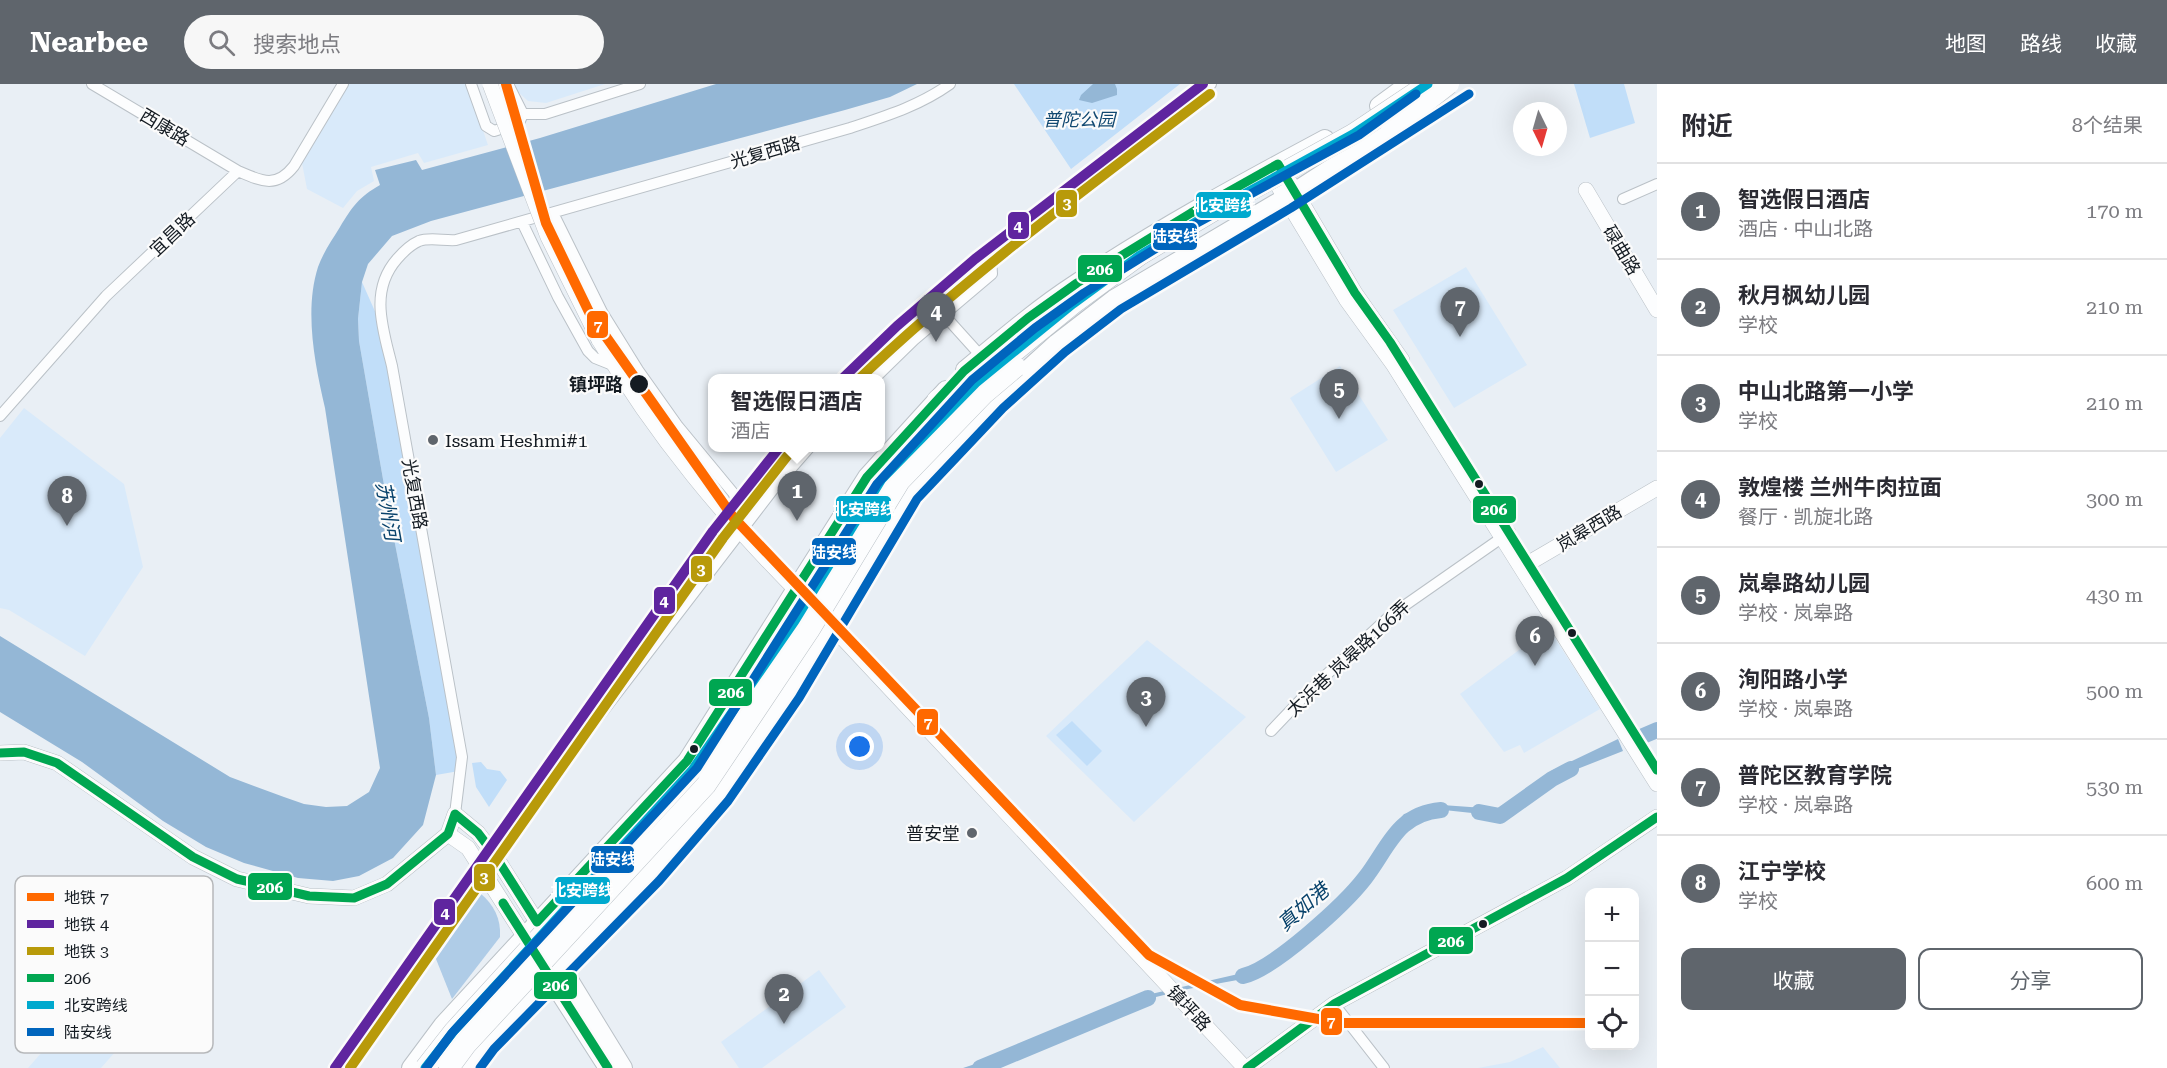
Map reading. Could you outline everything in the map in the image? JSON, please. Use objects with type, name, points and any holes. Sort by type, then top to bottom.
[{"type":"highway","points":[[449,1068],[466,1045],[705,785],[809,631],[900,480],[984,394],[1079,314],[1150,262],[1233,213],[1364,142],[1416,110],[1449,84]]},
{"type":"highway","points":[[938,400],[986,358],[1097,270],[1145,238],[1343,124],[1418,87]]},
{"type":"highway","points":[[425,1068],[454,1031],[692,770],[795,621],[882,479],[976,383],[1073,304],[1140,255],[1222,206],[1353,134],[1418,87]]},
{"type":"main road","name":"镇坪路","points":[[490,84],[548,237],[599,340],[662,438],[741,533],[830,624],[1246,1068]]},
{"type":"main road","points":[[465,1068],[485,1041],[650,873],[719,793],[789,692],[907,492],[995,399],[1057,343],[1114,299],[1290,194],[1463,84]]},
{"type":"main road","points":[[986,358],[1028,318],[1077,283],[1273,166],[1418,87]]},
{"type":"main road","points":[[1273,166],[1355,293],[1390,342],[1657,784]]},
{"type":"main road","name":"碌曲路","points":[[1586,190],[1657,310]]},
{"type":"main road","points":[[411,1068],[443,1025],[687,761],[867,477],[938,400]]},
{"type":"main road","name":"岚皋西路","points":[[1526,565],[1657,488]]},
{"type":"main road","points":[[1595,678],[1657,770]]},
{"type":"main road","points":[[0,753],[24,752],[57,763],[193,857],[237,879],[309,896],[354,898],[387,884],[448,834],[468,848],[524,936],[554,971],[623,1068]]},
{"type":"main road","points":[[455,814],[478,832],[537,922],[554,971],[608,1068]]},
{"type":"main road","name":"光复西路","points":[[448,834],[455,814]]},
{"type":"main road","points":[[1246,1068],[1334,1004],[1568,878],[1657,817]]},
{"type":"street","name":"西康路","points":[[92,84],[238,171]]},
{"type":"street","points":[[238,171],[270,182],[279,180],[288,174],[343,84]]},
{"type":"street","points":[[471,84],[486,126],[494,131],[519,123],[523,114]]},
{"type":"street","points":[[508,84],[523,114]]},
{"type":"street","points":[[523,114],[545,114],[640,84]]},
{"type":"street","name":"光复西路","points":[[455,814],[462,757],[392,366],[382,324],[380,294],[393,264],[403,251],[419,241],[456,240],[850,128],[904,110],[930,98],[950,84]]},
{"type":"street","points":[[879,374],[992,274],[991,257],[1211,84]]},
{"type":"street","name":"宜昌路","points":[[0,416],[106,296],[238,171]]},
{"type":"street","points":[[1623,199],[1657,184]]},
{"type":"street","points":[[553,213],[602,312],[638,370],[677,425],[734,494],[741,533]]},
{"type":"street","points":[[522,222],[558,297],[588,351],[595,358],[615,366]]},
{"type":"street","points":[[944,315],[986,358]]},
{"type":"street","points":[[339,1068],[482,869],[805,452]]},
{"type":"street","name":"太浜巷 岚皋路166弄","points":[[1271,731],[1312,688],[1391,615],[1506,534]]},
{"type":"street","points":[[1334,1004],[1384,1068]]},
{"type":"shaded area","points":[[349,84],[467,84],[488,145],[424,163],[418,153],[371,167],[374,181],[357,191],[343,208],[307,189],[302,163]]},
{"type":"shaded area","points":[[514,84],[605,84],[546,103],[528,101],[517,91]]},
{"type":"shaded area","points":[[1466,267],[1527,365],[1454,408],[1393,310]]},
{"type":"shaded area","points":[[1340,366],[1388,440],[1336,472],[1290,398]]},
{"type":"shaded area","points":[[24,408],[124,484],[143,567],[85,656],[9,610],[0,608],[0,438]]},
{"type":"shaded area","points":[[1551,632],[1600,709],[1524,753],[1520,745],[1504,752],[1460,694],[1535,638]]},
{"type":"shaded area","points":[[1147,640],[1246,717],[1134,822],[1046,736]]},
{"type":"shaded area","points":[[480,893],[496,912],[500,937],[452,999],[434,954]]},
{"type":"shaded area","points":[[819,970],[846,1007],[762,1068],[739,1068],[721,1042]]},
{"type":"shaded area","points":[[1543,1047],[1560,1068],[1478,1068],[1510,1062]]},
{"type":"shaded area","points":[[41,1053],[114,1053],[101,1068],[28,1068]]},
{"type":"green space","name":"普陀公园","points":[[1014,84],[1180,84],[1071,169]]},
{"type":"green space","points":[[1574,84],[1624,84],[1635,123],[1590,138]]},
{"type":"green space","points":[[362,282],[381,325],[459,771],[436,775],[429,718],[388,508],[359,341],[358,319]]},
{"type":"green space","points":[[1072,721],[1102,751],[1087,766],[1056,735]]},
{"type":"green space","points":[[481,762],[487,769],[500,771],[507,780],[489,807],[476,787],[472,763]]},
{"type":"water","name":"苏州河","points":[[716,84],[917,84],[890,97],[845,110],[431,221],[392,236],[368,264],[362,282],[358,319],[359,341],[388,508],[429,718],[436,775],[423,825],[393,858],[359,876],[333,881],[298,878],[244,863],[206,847],[163,821],[82,762],[0,712],[0,636],[230,777],[304,804],[326,807],[347,806],[369,792],[380,768],[325,408],[312,338],[314,284],[322,257],[352,208],[361,198],[380,185],[375,170],[416,160],[422,170],[540,138]]},
{"type":"water","points":[[1093,84],[1115,84],[1117,95],[1092,103],[1079,100]]},
{"type":"water","points":[[1618,739],[1623,751],[1552,779],[1500,816],[1444,810],[1407,819],[1328,922],[1284,958],[1254,977],[1188,989],[1140,1001],[982,1068],[963,1068],[1138,997],[1260,969],[1283,955],[1325,919],[1333,905],[1366,866],[1383,839],[1404,814],[1442,805],[1498,809],[1551,771]]},
{"type":"waterway","name":"真如港","points":[[1643,736],[1657,730]]},
{"type":"waterway","name":"真如港","points":[[1479,812],[1500,816],[1552,779],[1571,769]]},
{"type":"waterway","name":"真如港","points":[[1243,976],[1256,971],[1290,949],[1326,919],[1365,878],[1403,826],[1413,818],[1441,810]]},
{"type":"waterway","name":"真如港","points":[[980,1068],[1148,998]]},
{"type":"metro line","name":"7","points":[[506,84],[546,223],[590,314],[733,517],[1149,955],[1240,1005],[1341,1023],[1585,1023]]},
{"type":"metro line","name":"4","points":[[847,374],[897,326],[975,259],[1203,84]]},
{"type":"metro line","name":"3","points":[[864,374],[987,266],[1210,94]]},
{"type":"metro line","name":"4","points":[[335,1068],[713,531],[776,452]]},
{"type":"metro line","name":"3","points":[[350,1068],[723,538],[788,455]]},
{"type":"transit line","name":"北安跨线","points":[[425,1068],[454,1031],[692,770],[795,621],[882,479],[976,383],[1073,304],[1140,255],[1222,206],[1353,134],[1428,84]]},
{"type":"transit line","name":"陆安线","points":[[426,1068],[452,1033],[697,768],[877,484],[972,380],[1035,328],[1084,293],[1197,223],[1359,135],[1416,94]]},
{"type":"transit line","name":"陆安线","points":[[480,1068],[494,1049],[659,881],[728,801],[799,698],[917,499],[1003,408],[1065,352],[1121,309],[1291,208],[1469,94]]},
{"type":"transit line","name":"206","points":[[0,753],[24,752],[57,763],[193,857],[237,879],[309,896],[354,898],[387,884],[448,834],[455,814],[478,833],[494,854],[537,922],[687,761],[867,477],[964,371],[1028,318],[1077,283],[1191,213],[1278,164],[1355,293],[1390,342],[1657,770]]},
{"type":"transit line","name":"206","points":[[1247,1068],[1334,1004],[1567,878],[1657,817]]},
{"type":"transit line","name":"206","points":[[503,903],[608,1068]]},
{"type":"place","name":"普陀区教育学院","points":[[1460,337]]},
{"type":"place","name":"敦煌楼 兰州牛肉拉面","points":[[936,342]]},
{"type":"place","name":"镇坪路","points":[[639,384]]},
{"type":"place","name":"岚皋路幼儿园","points":[[1339,419]]},
{"type":"place","name":"Issam Heshmi#1","points":[[433,440]]},
{"type":"place","name":"智选假日酒店","points":[[797,521]]},
{"type":"place","name":"江宁学校","points":[[67,526]]},
{"type":"place","name":"洵阳路小学","points":[[1535,666]]},
{"type":"place","name":"中山北路第一小学","points":[[1146,727]]},
{"type":"place","name":"普安堂","points":[[972,833]]},
{"type":"place","name":"秋月枫幼儿园","points":[[784,1024]]}]
